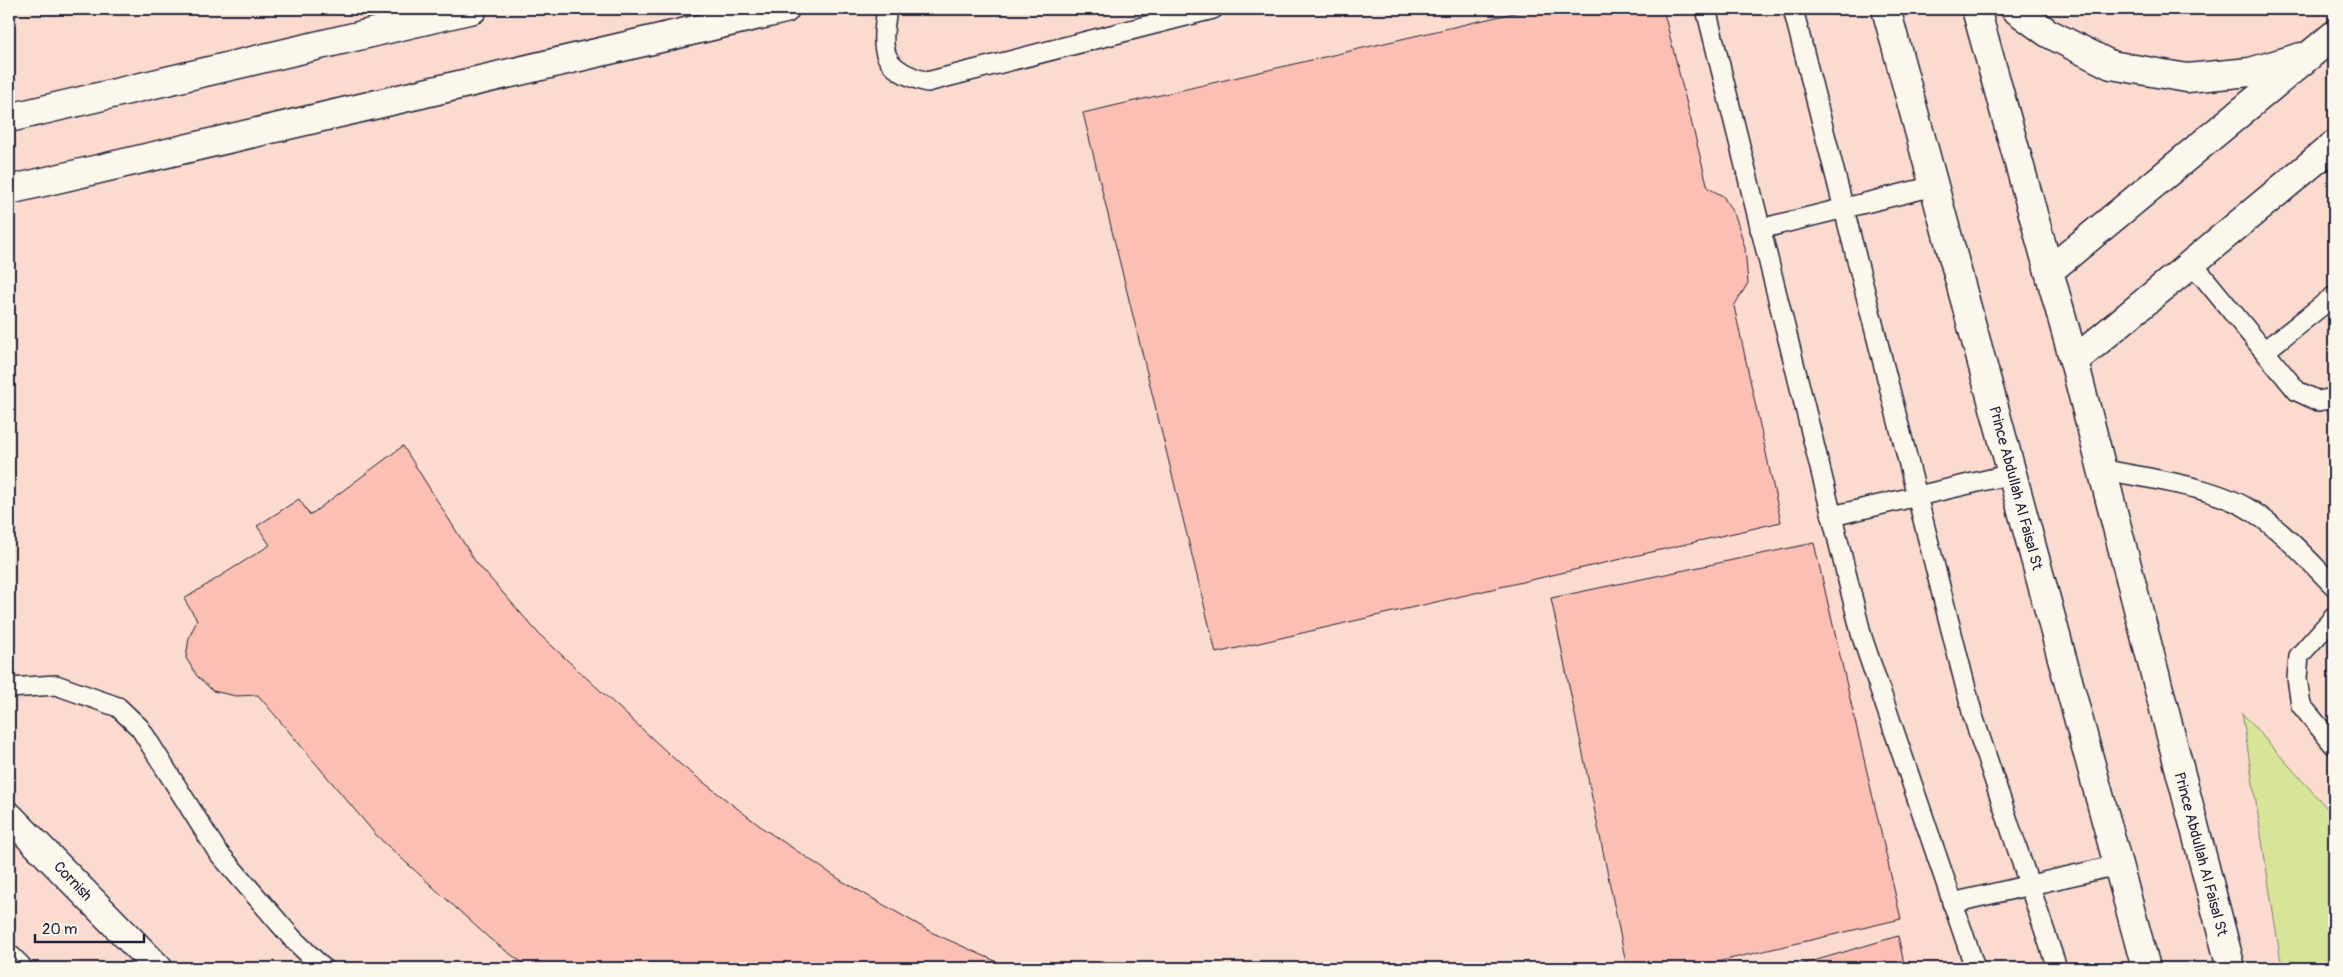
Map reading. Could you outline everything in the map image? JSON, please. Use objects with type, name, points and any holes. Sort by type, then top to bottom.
[{"type":"street","points":[[9,118],[473,9]]},
{"type":"street","points":[[9,190],[786,9]]},
{"type":"street","name":"Prince Abdullah Al Faisal St","points":[[1886,9],[2146,968]]},
{"type":"street","points":[[1976,9],[2049,271],[2334,35]]},
{"type":"street","points":[[2015,9],[2048,33],[2111,64],[2187,78],[2250,72],[2312,54]]},
{"type":"street","points":[[2074,361],[2334,144]]},
{"type":"street","name":"Prince Abdullah Al Faisal St","points":[[2049,271],[2232,968]]},
{"type":"street","name":"Cornish","points":[[9,816],[158,968]]},
{"type":"street","points":[[9,960],[16,968]]},
{"type":"lane","points":[[888,9],[883,34],[885,53],[891,65],[906,76],[927,82],[1213,9]]},
{"type":"lane","points":[[1706,9],[1862,637],[1952,903],[1976,968]]},
{"type":"lane","points":[[1793,9],[1972,716],[2057,968]]},
{"type":"lane","points":[[1760,229],[1934,186]]},
{"type":"lane","points":[[2192,263],[2297,391],[2318,401],[2334,398]]},
{"type":"lane","points":[[2265,351],[2334,296]]},
{"type":"lane","points":[[2101,468],[2217,494],[2252,511],[2284,536],[2334,586]]},
{"type":"lane","points":[[1832,516],[2012,474]]},
{"type":"lane","points":[[2334,617],[2299,656],[2297,678],[2301,706],[2334,745]]},
{"type":"lane","points":[[9,688],[56,685],[118,707],[140,728],[217,851],[292,938],[323,968]]},
{"type":"lane","points":[[1952,903],[2118,865]]},
{"type":"shaded area","points":[[9,9],[2334,9],[2334,968],[9,968]]},
{"type":"green space","points":[[2242,713],[2334,816],[2334,968],[2283,968]]},
{"type":"building","points":[[1531,9],[1663,9],[1708,188],[1723,196],[1736,218],[1745,248],[1748,283],[1734,306],[1781,522],[1216,653],[1083,113]]},
{"type":"building","points":[[403,446],[475,561],[539,634],[681,765],[764,829],[842,881],[933,933],[1011,968],[529,968],[490,939],[376,835],[258,695],[236,696],[213,691],[197,676],[186,658],[189,638],[197,620],[184,599],[270,545],[257,526],[299,499],[310,515]]},
{"type":"building","points":[[1814,543],[1901,919],[1691,968],[1627,968],[1551,598]]},
{"type":"building","points":[[1898,936],[1905,968],[1790,968]]}]
